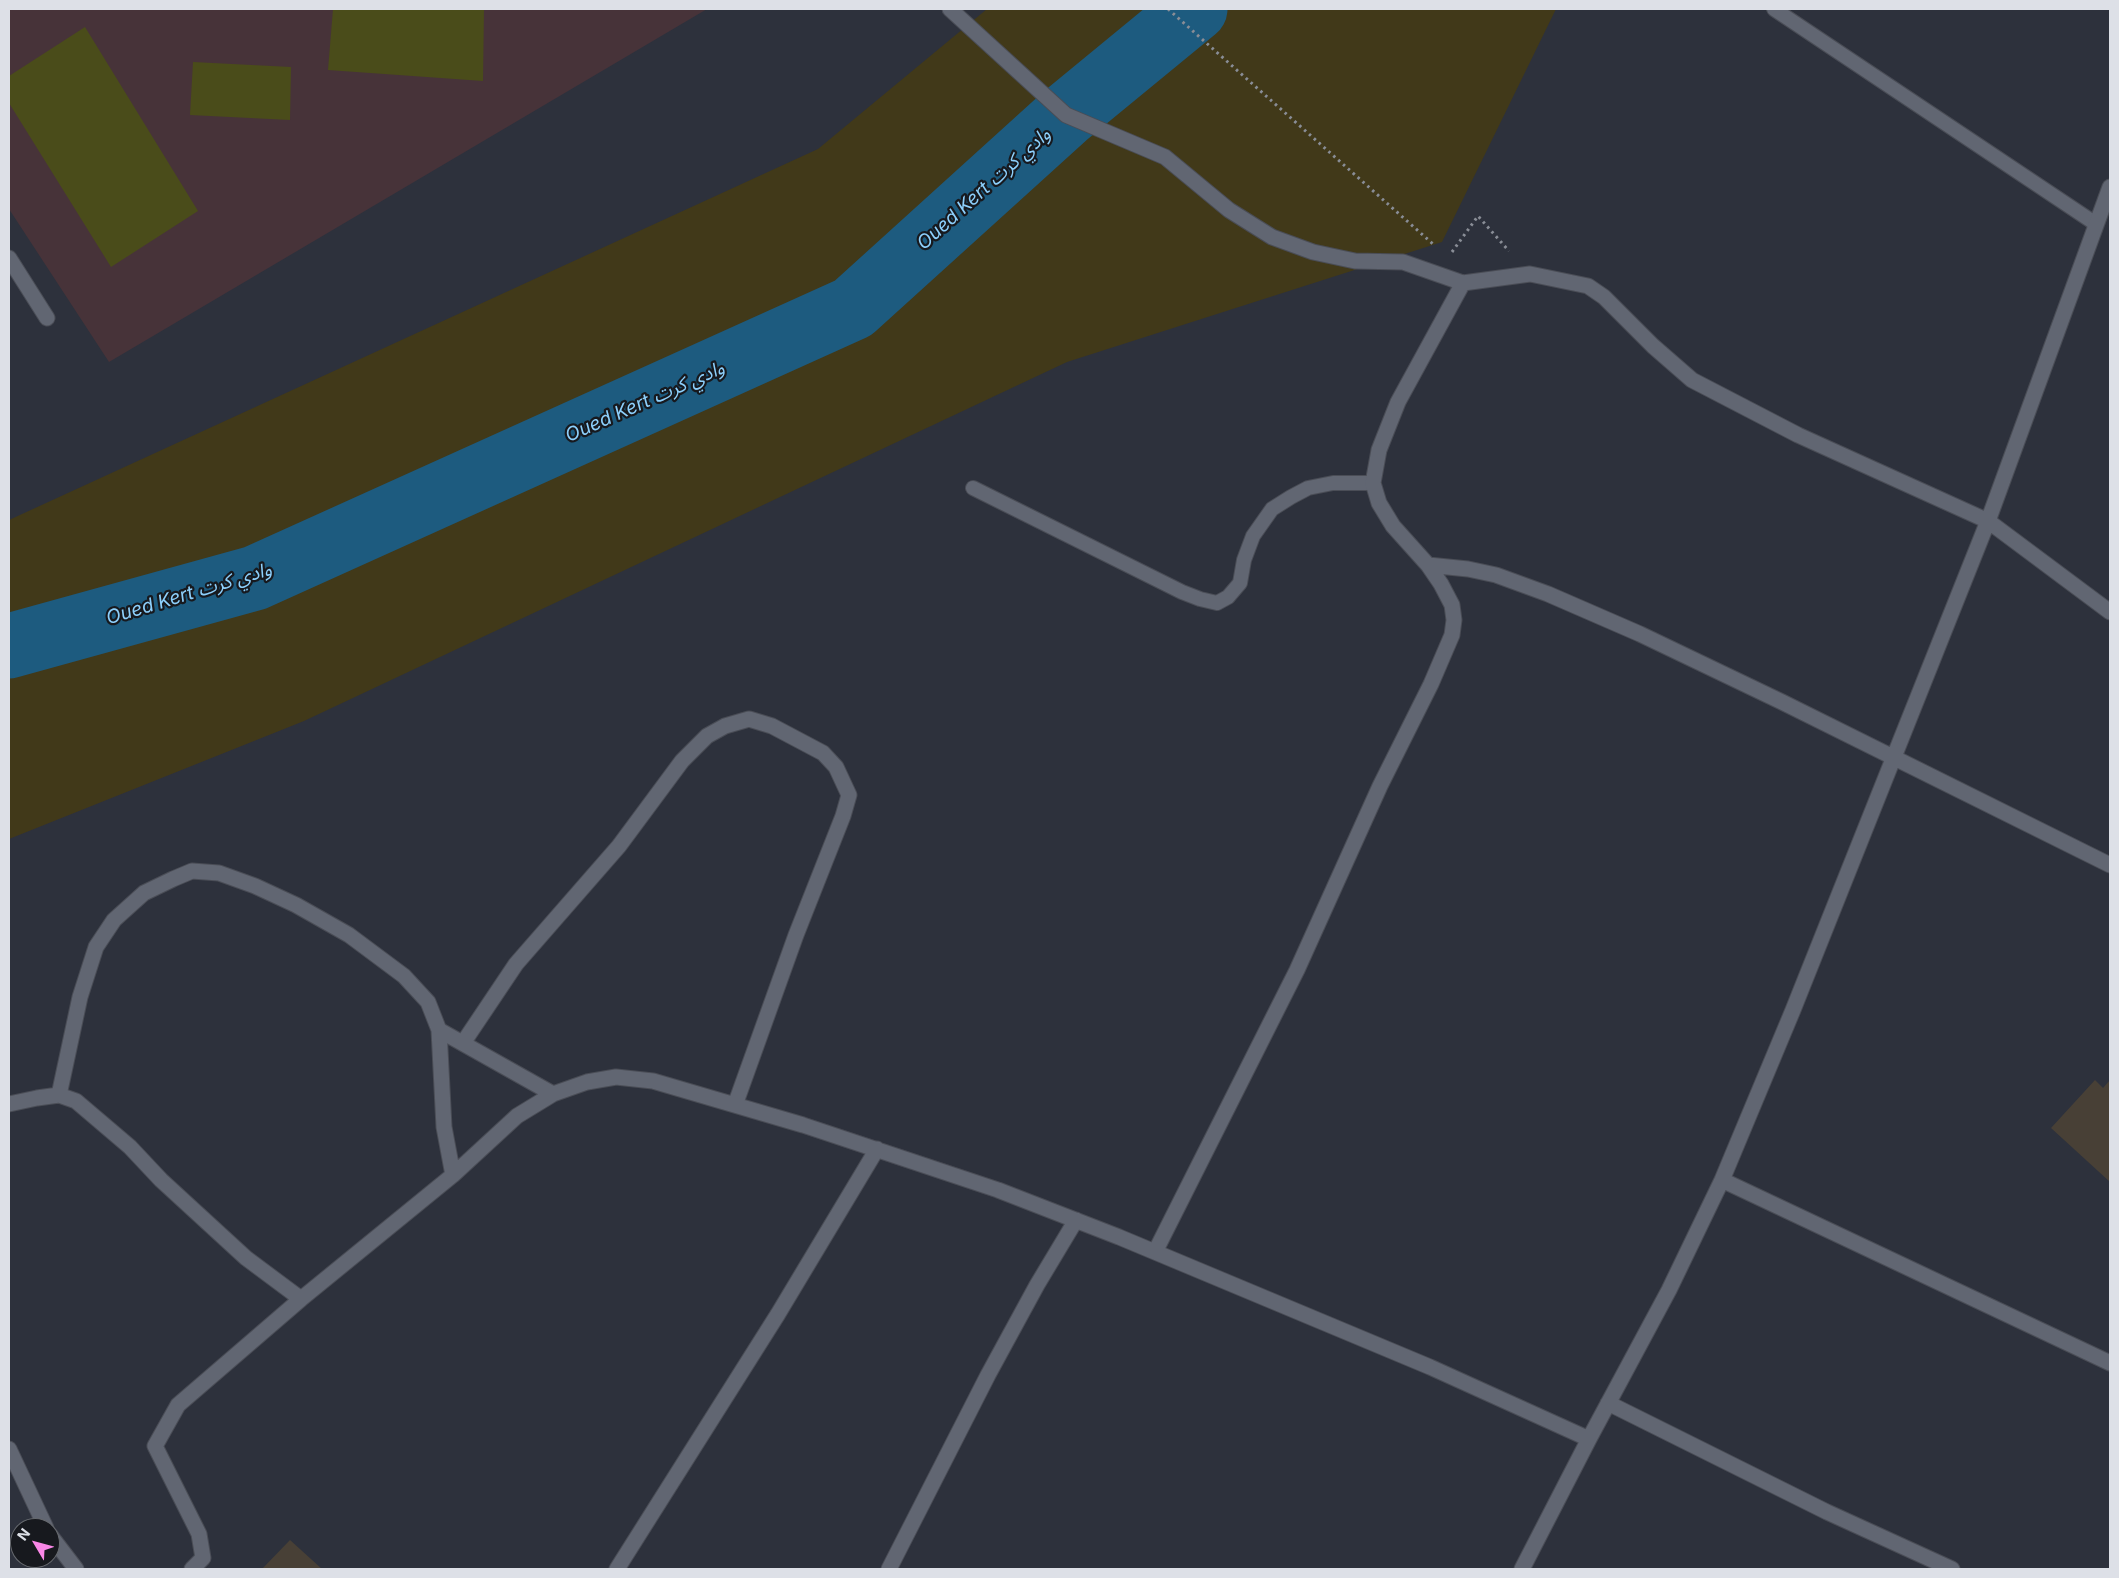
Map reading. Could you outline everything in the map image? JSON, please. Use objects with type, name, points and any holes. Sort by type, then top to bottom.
[{"type":"street","points":[[950,9],[1066,115],[1164,157],[1228,210],[1272,237],[1314,252],[1355,261],[1403,262],[1463,283],[1530,274],[1588,286],[1604,297],[1653,346],[1692,380],[1798,435],[1988,521],[2110,612]]},
{"type":"street","points":[[1522,1569],[1669,1290],[1722,1180],[1793,1010],[1988,521],[2110,187]]},
{"type":"street","points":[[9,258],[47,318]]},
{"type":"street","points":[[1155,1252],[1297,970],[1380,786],[1431,684],[1452,635],[1454,620],[1452,605],[1428,565],[1393,526],[1379,503],[1373,483],[1379,450],[1398,402],[1463,283]]},
{"type":"street","points":[[1428,565],[1468,569],[1496,575],[1548,594],[1711,668],[2110,865]]},
{"type":"street","points":[[463,1043],[516,964],[619,846],[682,761],[707,736],[725,726],[749,718],[772,726],[823,753],[836,766],[849,794],[843,816],[796,934],[735,1105]]},
{"type":"street","points":[[59,1095],[80,997],[96,947],[114,920],[144,893],[192,871],[219,872],[296,905],[349,936],[404,976],[418,989],[428,1002],[439,1030],[444,1127],[453,1174]]},
{"type":"street","points":[[439,1030],[553,1094]]},
{"type":"street","points":[[192,1569],[203,1558],[199,1534],[154,1446],[178,1405],[301,1299],[453,1174],[517,1116],[553,1094],[587,1082],[616,1077],[653,1081],[735,1105],[877,1149],[998,1190],[1155,1252],[1430,1367],[1589,1439]]},
{"type":"street","points":[[9,1104],[59,1095],[76,1101],[130,1146],[161,1180],[246,1258],[301,1299]]},
{"type":"street","points":[[617,1569],[778,1314],[877,1149]]},
{"type":"street","points":[[1722,1180],[2110,1363]]},
{"type":"street","points":[[889,1569],[988,1375],[1037,1284],[1076,1220]]},
{"type":"street","points":[[1608,1403],[1827,1512],[1952,1569]]},
{"type":"street","points":[[9,1448],[41,1518]]},
{"type":"street","points":[[60,1548],[76,1569]]},
{"type":"lane","points":[[1774,9],[2096,224]]},
{"type":"lane","points":[[973,488],[1182,592],[1200,600],[1217,602],[1228,597],[1240,582],[1244,560],[1253,536],[1272,509],[1308,488],[1333,483],[1373,483]]},
{"type":"path","points":[[1168,9],[1434,244]]},
{"type":"path","points":[[1449,257],[1478,216],[1530,274]]},
{"type":"shaded area","points":[[9,9],[707,9],[109,362],[9,209]]},
{"type":"shaded area","points":[[333,9],[484,9],[483,81],[328,70]]},
{"type":"shaded area","points":[[85,27],[198,211],[111,267],[9,103],[9,76]]},
{"type":"shaded area","points":[[193,62],[291,67],[290,120],[190,115]]},
{"type":"sand","points":[[987,9],[1556,9],[1442,242],[1067,362],[304,721],[9,839],[9,520],[818,149]]},
{"type":"building","points":[[2095,1080],[2103,1088],[2110,1080],[2110,1182],[2051,1128]]},
{"type":"building","points":[[290,1540],[322,1569],[262,1569]]},
{"type":"waterway","name":"Oued Kert وادي كرت","points":[[9,646],[255,578],[853,308],[1066,115],[1195,9]]}]
